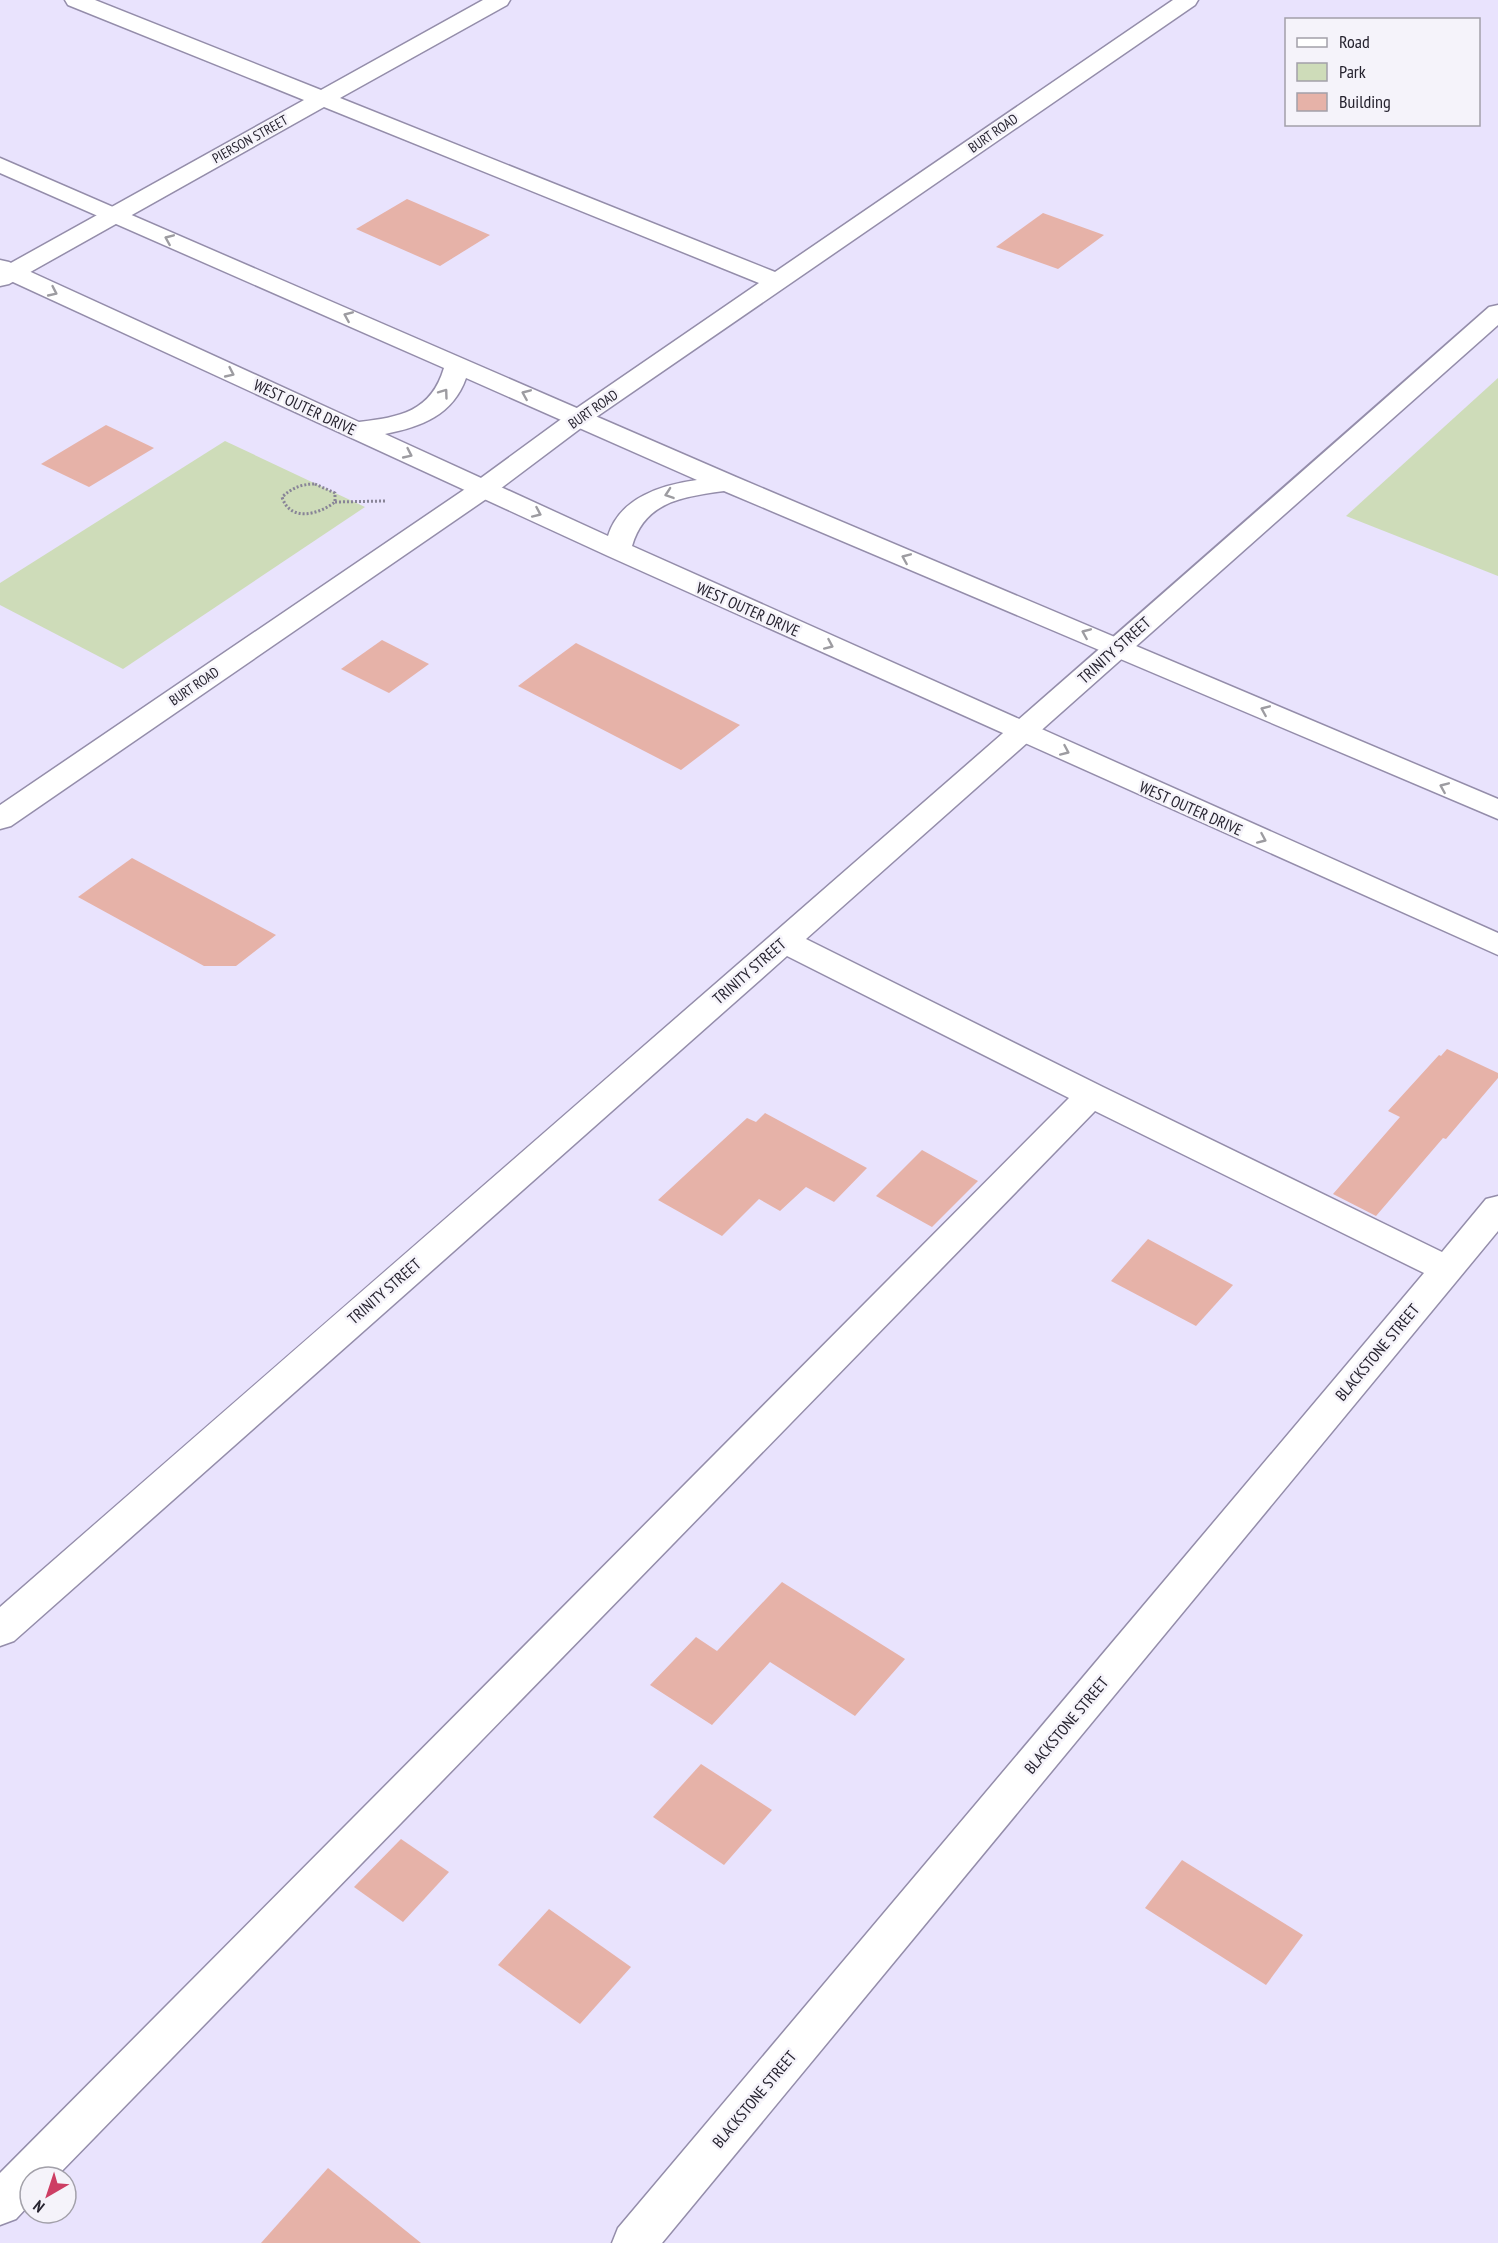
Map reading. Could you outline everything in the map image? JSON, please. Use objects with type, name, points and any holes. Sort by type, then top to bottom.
[{"type":"street","points":[[76,0],[779,282]]},
{"type":"street","name":"PIERSON STREET","points":[[4,273],[114,215],[499,0]]},
{"type":"street","name":"BURT ROAD","points":[[0,819],[483,489],[580,417],[1187,0]]},
{"type":"street","points":[[0,165],[727,483],[1498,810]]},
{"type":"street","name":"WEST OUTER DRIVE","points":[[4,273],[1498,945]]},
{"type":"street","name":"TRINITY STREET","points":[[0,1630],[1023,733],[1498,312]]},
{"type":"street","points":[[355,430],[396,424],[427,412],[448,392],[458,364]]},
{"type":"street","points":[[618,550],[620,532],[632,515],[651,500],[682,489],[727,483]]},
{"type":"street","points":[[784,941],[1091,1095],[1447,1269]]},
{"type":"street","points":[[0,2204],[1091,1095]]},
{"type":"street","name":"BLACKSTONE STREET","points":[[634,2243],[1498,1208]]},
{"type":"path","points":[[335,502],[335,493],[327,487],[314,483],[299,484],[288,490],[282,497],[283,504],[289,511],[302,514],[328,509],[335,502],[385,501]]},
{"type":"green space","points":[[1498,378],[1498,576],[1346,516]]},
{"type":"green space","points":[[225,441],[365,507],[123,669],[0,605],[0,583]]},
{"type":"building","points":[[407,199],[490,235],[440,266],[356,229]]},
{"type":"building","points":[[1043,213],[1104,235],[1058,269],[996,247]]},
{"type":"building","points":[[106,425],[154,448],[89,487],[41,464]]},
{"type":"building","points":[[382,640],[429,664],[389,693],[341,669]]},
{"type":"building","points":[[576,643],[740,725],[681,770],[518,686]]},
{"type":"building","points":[[132,858],[276,935],[236,966],[204,966],[78,897]]},
{"type":"building","points":[[1447,1049],[1498,1073],[1498,1078],[1376,1216],[1333,1194],[1400,1117],[1388,1111]]},
{"type":"building","points":[[765,1113],[867,1168],[834,1202],[806,1187],[780,1211],[759,1199],[722,1236],[658,1200],[747,1118],[756,1122]]},
{"type":"building","points":[[922,1150],[978,1181],[932,1227],[876,1196]]},
{"type":"building","points":[[1148,1239],[1233,1285],[1196,1326],[1111,1281]]},
{"type":"building","points":[[782,1582],[905,1659],[855,1716],[770,1662],[712,1725],[650,1685],[696,1637],[717,1651]]},
{"type":"building","points":[[701,1764],[772,1810],[724,1865],[653,1817]]},
{"type":"building","points":[[401,1839],[449,1872],[403,1922],[354,1887]]},
{"type":"building","points":[[1182,1860],[1303,1935],[1266,1985],[1145,1908]]},
{"type":"building","points":[[549,1909],[631,1967],[580,2024],[498,1965]]},
{"type":"building","points":[[328,2168],[421,2243],[261,2243]]}]
